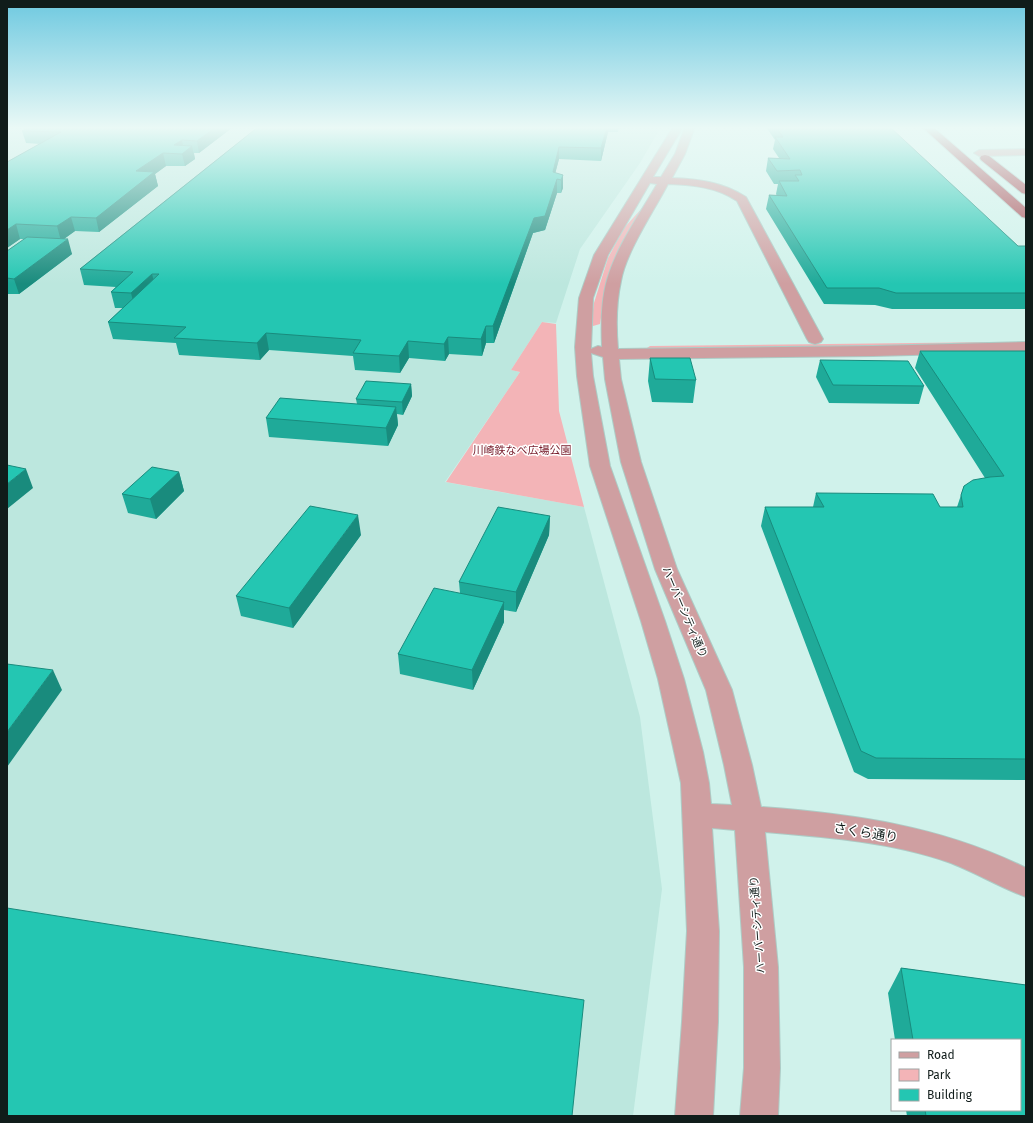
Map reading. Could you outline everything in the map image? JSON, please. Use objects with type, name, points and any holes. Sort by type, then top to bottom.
[{"type":"highway","points":[[987,179],[1026,214]]},
{"type":"highway","points":[[1012,179],[1026,191]]},
{"type":"street","points":[[656,180],[716,187],[735,194],[742,199],[815,339]]},
{"type":"street","name":"ハーバーシティ通り","points":[[656,180],[619,224],[596,270],[586,298],[583,347],[585,376],[600,466],[671,679],[695,783],[698,815],[703,931],[700,1022],[694,1116]]},
{"type":"street","name":"ハーバーシティ通り","points":[[656,180],[614,280],[608,323],[613,379],[630,462],[666,569],[719,690],[738,765],[749,819],[762,967],[762,1068],[759,1116]]},
{"type":"street","points":[[610,348],[815,339],[962,339],[1026,336]]},
{"type":"street","points":[[583,347],[873,351],[959,347],[1026,347]]},
{"type":"street","name":"さくら通り","points":[[698,815],[827,826],[920,840],[998,867],[1026,883]]},
{"type":"shaded area","points":[[7,179],[629,179],[580,249],[556,323],[542,322],[511,370],[520,372],[445,482],[584,507],[640,717],[662,889],[633,1116],[7,1116]]},
{"type":"green space","points":[[654,189],[607,280],[600,324],[593,326],[591,324],[594,303],[608,258],[624,228],[643,207]]},
{"type":"green space","name":"川崎鉄なべ広場公園","points":[[542,322],[556,324],[559,411],[584,507],[446,482],[520,372],[511,370]]},
{"type":"green space","points":[[1026,342],[845,348],[647,348],[650,346]]},
{"type":"building","points":[[7,179],[145,179],[96,218],[71,217],[57,226],[16,224],[7,230]]},
{"type":"building","points":[[192,179],[557,179],[545,216],[534,218],[493,326],[486,326],[481,339],[448,337],[444,344],[408,341],[399,356],[353,353],[361,340],[266,333],[257,343],[174,338],[186,327],[108,322],[159,274],[152,274],[131,293],[111,292],[133,272],[80,269]]},
{"type":"building","points":[[798,179],[946,179],[1018,246],[1026,246],[1026,293],[896,293],[879,288],[827,288],[769,195],[787,196],[779,181],[799,181]]},
{"type":"building","points":[[27,237],[68,239],[14,279],[7,278],[7,251]]},
{"type":"building","points":[[920,351],[1026,351],[1026,759],[876,758],[861,751],[765,507],[824,507],[816,493],[933,494],[940,507],[963,507],[961,495],[964,486],[973,480],[1004,476]]},
{"type":"building","points":[[650,358],[690,358],[696,380],[655,379]]},
{"type":"building","points":[[820,360],[908,361],[924,386],[833,385]]},
{"type":"building","points":[[366,381],[411,384],[402,402],[356,399]]},
{"type":"building","points":[[280,398],[396,407],[386,428],[266,418]]},
{"type":"building","points":[[7,465],[26,469],[7,484]]},
{"type":"building","points":[[152,467],[179,472],[150,499],[122,494]]},
{"type":"building","points":[[310,506],[358,515],[289,608],[236,596]]},
{"type":"building","points":[[498,507],[550,516],[516,592],[459,582]]},
{"type":"building","points":[[434,588],[504,602],[472,670],[398,654]]},
{"type":"building","points":[[7,664],[53,670],[7,732]]},
{"type":"building","points":[[7,908],[584,1000],[572,1116],[7,1116]]},
{"type":"building","points":[[901,968],[1026,985],[1026,1116],[926,1116],[925,1111],[1021,1111],[1021,1039],[913,1039]]}]
